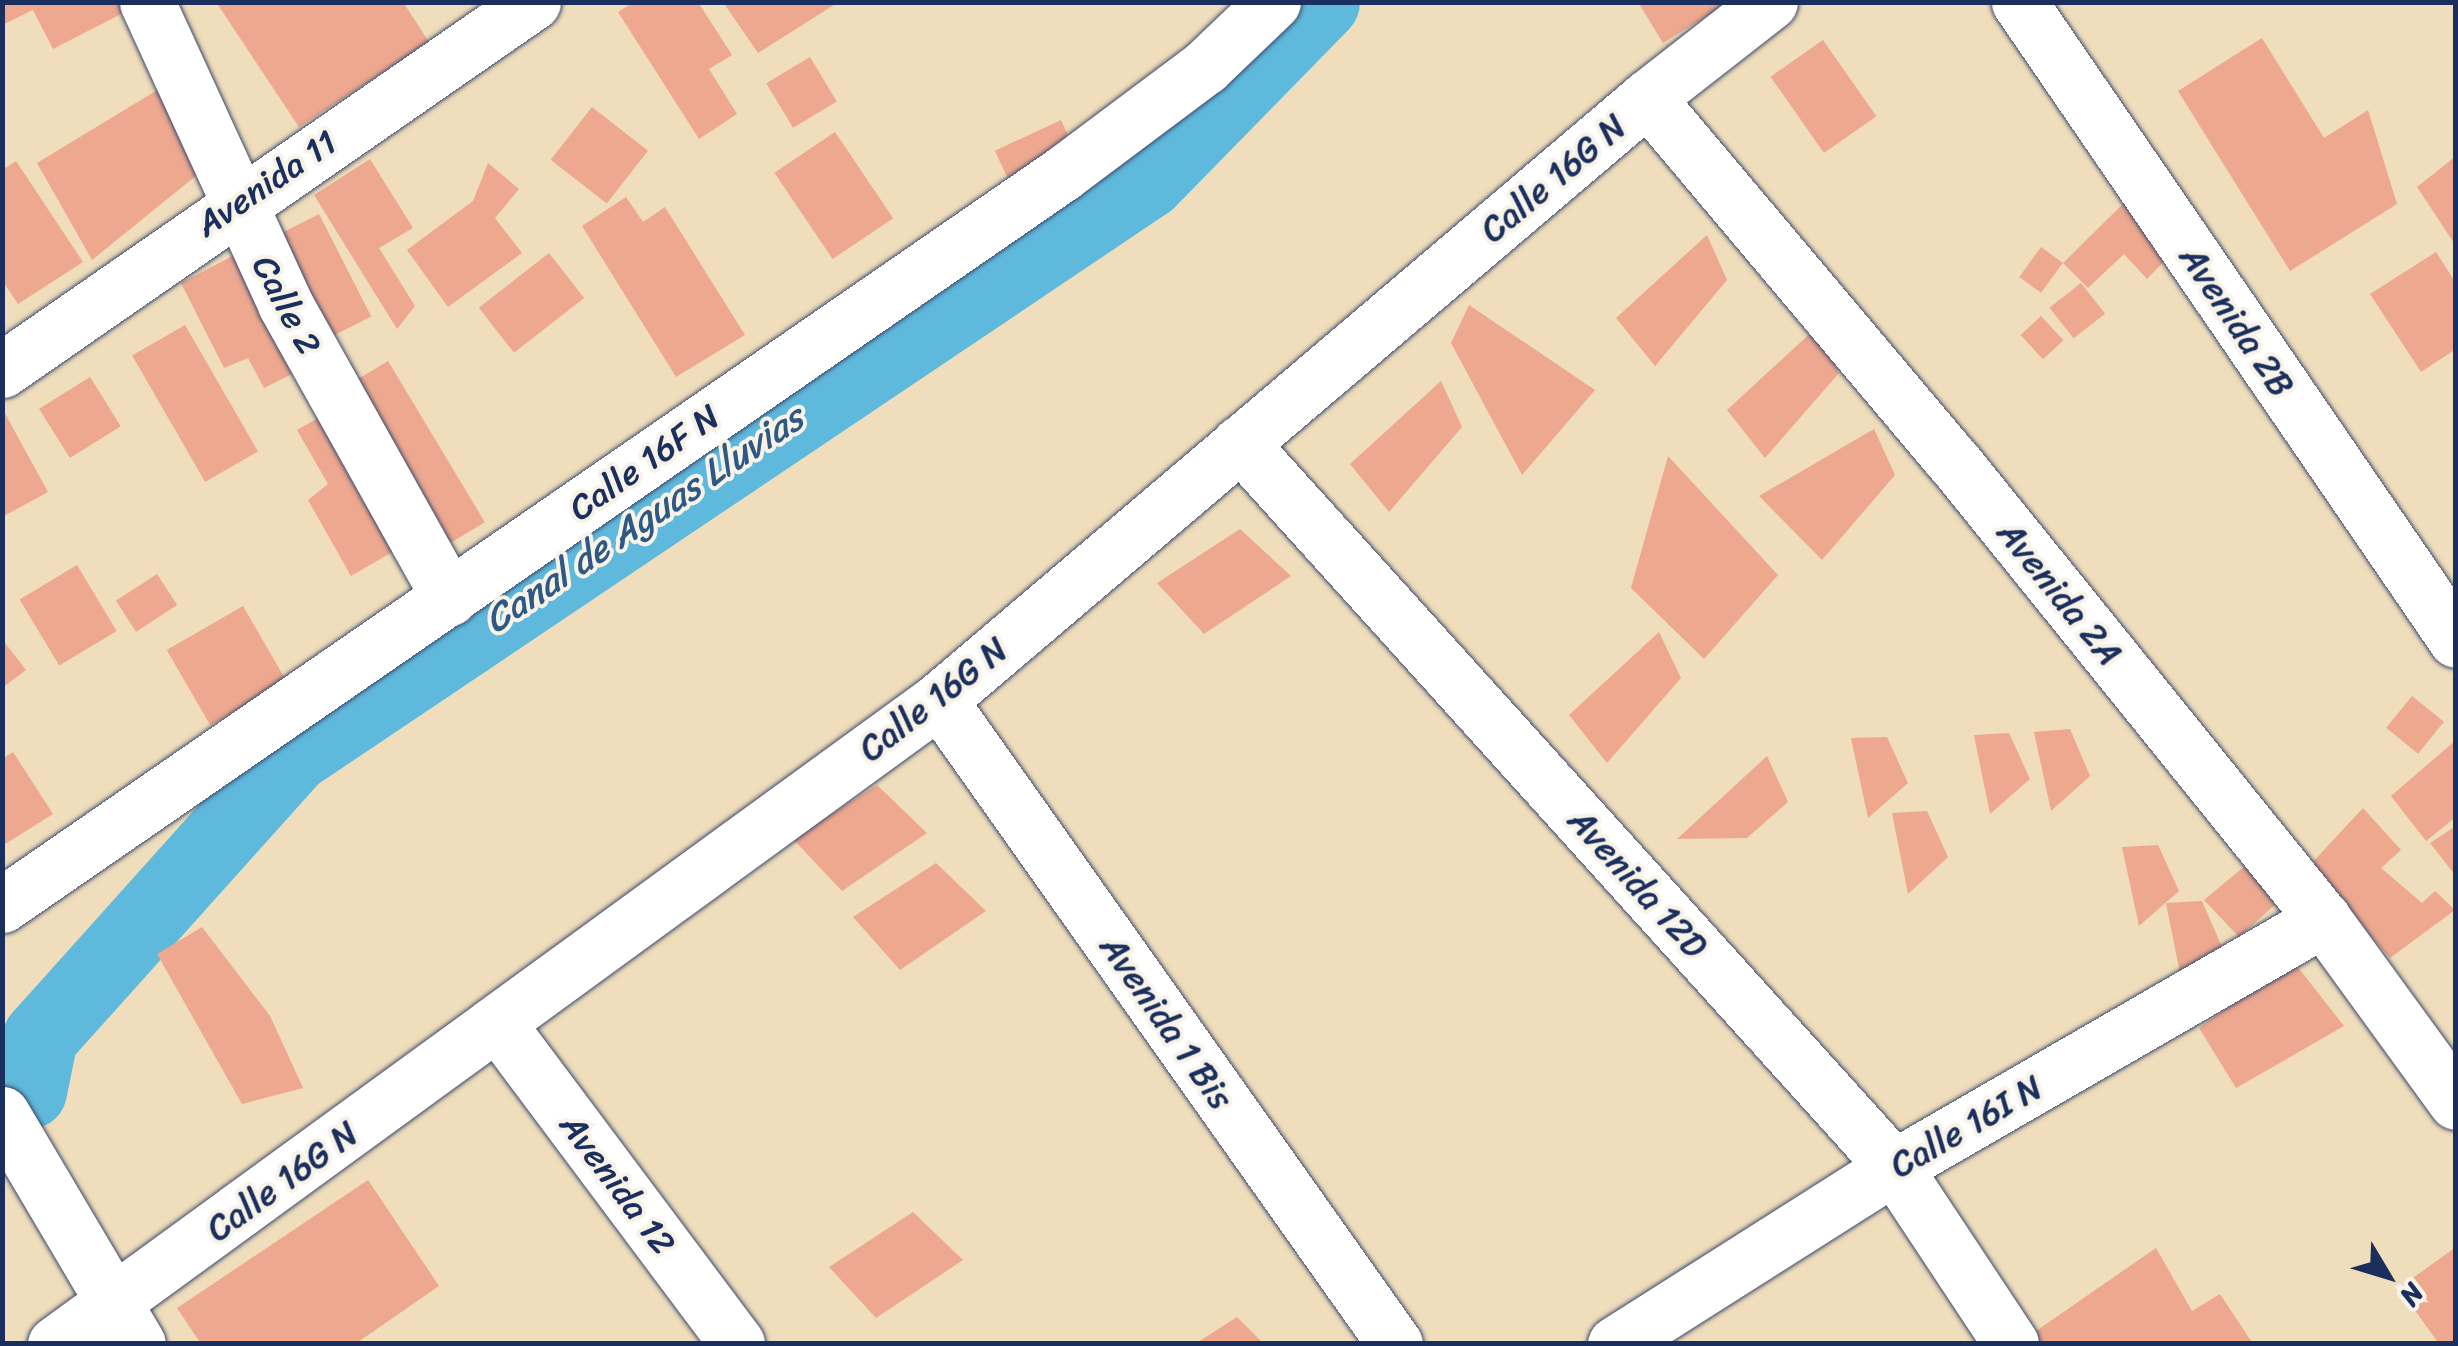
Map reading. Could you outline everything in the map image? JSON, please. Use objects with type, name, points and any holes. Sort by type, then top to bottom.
[{"type":"street","name":"Calle 2","points":[[147,2],[234,204],[449,598]]},
{"type":"street","name":"Avenida 11","points":[[2,370],[234,204],[532,2]]},
{"type":"street","name":"Calle 16F N","points":[[2,906],[1062,174],[1205,66],[1273,2]]},
{"type":"street","name":"Calle 16G N","points":[[55,1344],[125,1324],[498,1024],[939,700],[1647,98],[1770,2]]},
{"type":"street","name":"Avenida 2B","points":[[2019,2],[2456,640]]},
{"type":"street","name":"Avenida 2A","points":[[1647,98],[1954,462],[2323,919],[2456,1102]]},
{"type":"street","name":"Avenida 12D","points":[[1240,443],[1894,1167],[2010,1344]]},
{"type":"street","name":"Avenida 1 Bis","points":[[939,700],[1396,1344]]},
{"type":"street","name":"Calle 16I N","points":[[1615,1344],[1894,1167],[2323,919]]},
{"type":"street","name":"Avenida 12","points":[[498,1024],[737,1344]]},
{"type":"street","points":[[2,1114],[125,1324]]},
{"type":"building","points":[[2,2],[120,2],[125,12],[53,49],[33,10],[2,25]]},
{"type":"building","points":[[216,2],[403,2],[429,42],[299,127]]},
{"type":"building","points":[[634,2],[698,2],[732,55],[709,69],[737,114],[699,139],[618,12]]},
{"type":"building","points":[[723,2],[837,2],[837,3],[758,53]]},
{"type":"building","points":[[1638,2],[1729,2],[1663,43]]},
{"type":"building","points":[[2262,38],[2324,138],[2368,110],[2397,204],[2290,271],[2178,91]]},
{"type":"building","points":[[1823,40],[1876,116],[1824,153],[1771,77]]},
{"type":"building","points":[[810,57],[837,102],[793,128],[766,83]]},
{"type":"building","points":[[164,86],[208,166],[92,260],[37,163]]},
{"type":"building","points":[[592,107],[648,151],[607,204],[551,160]]},
{"type":"building","points":[[1061,120],[1075,150],[1009,181],[995,151]]},
{"type":"building","points":[[835,132],[893,218],[833,259],[774,173]]},
{"type":"building","points":[[2456,156],[2456,246],[2417,187]]},
{"type":"building","points":[[370,159],[413,228],[379,248],[415,306],[397,329],[314,195]]},
{"type":"building","points":[[16,161],[83,262],[18,304],[2,280],[2,170]]},
{"type":"building","points":[[488,163],[519,189],[495,218],[522,253],[448,307],[407,250],[473,201]]},
{"type":"building","points":[[626,197],[643,222],[665,207],[745,335],[676,377],[582,226]]},
{"type":"building","points":[[2128,199],[2176,249],[2147,279],[2124,254],[2088,288],[2063,263]]},
{"type":"building","points":[[319,214],[371,316],[314,346],[262,243]]},
{"type":"building","points":[[1707,235],[1727,280],[1655,366],[1616,318]]},
{"type":"building","points":[[2041,247],[2063,263],[2041,293],[2019,277]]},
{"type":"building","points":[[246,249],[302,369],[264,388],[248,358],[224,368],[181,283]]},
{"type":"building","points":[[2436,252],[2456,283],[2456,349],[2421,372],[2370,294]]},
{"type":"building","points":[[549,253],[584,298],[514,353],[479,308]]},
{"type":"building","points":[[2081,283],[2105,314],[2073,338],[2049,308]]},
{"type":"building","points":[[1469,305],[1595,390],[1522,475],[1451,343]]},
{"type":"building","points":[[2041,316],[2064,340],[2043,359],[2021,335]]},
{"type":"building","points":[[185,325],[258,451],[205,482],[132,356]]},
{"type":"building","points":[[1817,327],[1839,373],[1765,458],[1727,410]]},
{"type":"building","points":[[388,361],[485,522],[439,549],[343,388]]},
{"type":"building","points":[[90,377],[121,426],[70,458],[39,409]]},
{"type":"building","points":[[1441,381],[1462,427],[1389,512],[1350,464]]},
{"type":"building","points":[[337,407],[413,540],[351,576],[308,500],[328,484],[297,430]]},
{"type":"building","points":[[2,408],[48,492],[2,517]]},
{"type":"building","points":[[1874,429],[1895,475],[1822,560],[1759,496]]},
{"type":"building","points":[[1668,456],[1778,575],[1704,659],[1631,588]]},
{"type":"building","points":[[1240,529],[1291,576],[1204,634],[1157,583]]},
{"type":"building","points":[[77,565],[117,631],[59,666],[20,600]]},
{"type":"building","points":[[157,574],[177,605],[136,632],[116,601]]},
{"type":"building","points":[[243,606],[286,681],[210,725],[167,650]]},
{"type":"building","points":[[1659,632],[1681,678],[1607,763],[1569,715]]},
{"type":"building","points":[[2,639],[26,670],[2,688]]},
{"type":"building","points":[[2412,696],[2444,722],[2418,754],[2386,728]]},
{"type":"building","points":[[2070,729],[2090,776],[2051,811],[2034,732]]},
{"type":"building","points":[[2009,733],[2030,779],[1990,814],[1974,735]]},
{"type":"building","points":[[1887,737],[1908,783],[1868,818],[1851,738]]},
{"type":"building","points":[[2456,740],[2456,817],[2426,841],[2391,796]]},
{"type":"building","points":[[13,752],[53,814],[2,846],[2,759]]},
{"type":"building","points":[[1767,756],[1788,802],[1747,838],[1677,839]]},
{"type":"building","points":[[877,785],[927,833],[842,891],[793,839]]},
{"type":"building","points":[[2363,808],[2401,850],[2381,868],[2422,903],[2435,891],[2455,910],[2390,958],[2310,865]]},
{"type":"building","points":[[1927,811],[1948,857],[1908,894],[1892,813]]},
{"type":"building","points":[[2456,826],[2456,876],[2430,843]]},
{"type":"building","points":[[2158,845],[2179,891],[2139,926],[2122,847]]},
{"type":"building","points":[[2258,855],[2278,902],[2239,937],[2204,900]]},
{"type":"building","points":[[936,863],[986,911],[900,970],[853,917]]},
{"type":"building","points":[[2202,901],[2222,947],[2182,983],[2166,903]]},
{"type":"building","points":[[202,927],[270,1016],[303,1088],[242,1104],[157,954]]},
{"type":"building","points":[[2293,961],[2344,1026],[2236,1088],[2199,1028]]},
{"type":"building","points":[[368,1180],[439,1286],[355,1344],[201,1344],[177,1308]]},
{"type":"building","points":[[913,1212],[963,1260],[876,1318],[829,1267]]},
{"type":"building","points":[[2456,1247],[2456,1343],[2439,1344],[2399,1288]]},
{"type":"building","points":[[2156,1248],[2192,1311],[2220,1294],[2253,1344],[2017,1344]]},
{"type":"building","points":[[1237,1317],[1264,1344],[1195,1344]]},
{"type":"waterway","name":"Canal de Aguas Lluvias","points":[[29,1091],[40,1037],[293,755],[1147,181],[1322,2]]}]
